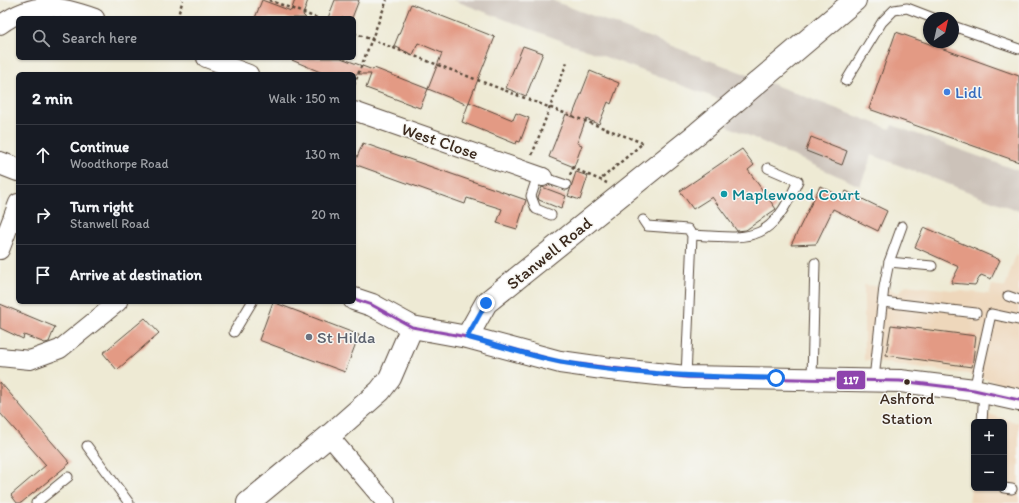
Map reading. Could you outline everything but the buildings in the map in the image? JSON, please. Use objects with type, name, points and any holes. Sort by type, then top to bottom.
[{"type":"street","name":"Stanwell Road","points":[[467,337],[486,303],[698,133],[855,0]]},
{"type":"street","points":[[0,25],[26,10],[52,3],[89,16]]},
{"type":"street","points":[[211,60],[244,72]]},
{"type":"street","name":"West Close","points":[[356,112],[535,170]]},
{"type":"street","points":[[0,163],[16,169]]},
{"type":"street","points":[[1,246],[16,208]]},
{"type":"street","points":[[356,300],[372,305],[412,327],[467,337],[560,362],[686,377],[874,379],[900,381],[979,391],[1019,400]]},
{"type":"street","points":[[0,357],[30,360],[60,349],[116,304]]},
{"type":"street","points":[[248,503],[329,436],[380,391],[390,378],[412,327]]},
{"type":"street","points":[[329,436],[386,503]]},
{"type":"lane","points":[[846,81],[882,22],[894,10],[907,8],[923,14]]},
{"type":"lane","points":[[959,28],[1019,49]]},
{"type":"lane","points":[[692,235],[738,238],[751,237],[767,229],[790,201],[798,181],[768,168]]},
{"type":"lane","points":[[551,215],[536,209],[531,196],[535,170],[566,185]]},
{"type":"lane","points":[[643,220],[647,226],[688,229],[692,235],[686,377]]},
{"type":"lane","points":[[874,379],[889,262],[902,226]]},
{"type":"lane","points":[[889,262],[932,266]]},
{"type":"lane","points":[[812,378],[815,263]]},
{"type":"lane","points":[[1008,296],[1019,300]]},
{"type":"lane","points":[[883,302],[976,313]]},
{"type":"lane","points":[[234,332],[242,316],[251,304]]},
{"type":"lane","points":[[982,419],[979,391],[991,314],[1019,320]]},
{"type":"lane","points":[[87,446],[129,503]]},
{"type":"lane","points":[[36,503],[68,477]]},
{"type":"path","points":[[178,16],[183,0]]},
{"type":"path","points":[[269,0],[312,16]]},
{"type":"path","points":[[356,80],[387,0]]},
{"type":"path","points":[[356,33],[643,143],[602,180],[573,168],[566,185]]},
{"type":"path","points":[[535,170],[551,107],[567,62]]},
{"type":"shaded area","points":[[453,0],[551,0],[890,129],[892,125],[1019,171],[1019,211],[872,155],[860,186],[725,125],[745,109]]},
{"type":"shaded area","points":[[1016,254],[1019,256],[1019,389],[968,374],[864,360],[864,285],[884,287],[898,293],[906,285],[989,294],[992,285],[1005,287]]},
{"type":"shaded area","points":[[980,412],[1005,419],[979,419]]},
{"type":"shaded area","points":[[1007,420],[1019,423],[1019,503],[969,503],[971,487],[971,491],[1007,491]]},
{"type":"transit line","name":"117","points":[[356,300],[372,305],[412,327],[467,337],[560,362],[686,377],[900,381],[974,390],[1019,400]]},
{"type":"place","name":"Lidl","points":[[947,92]]},
{"type":"place","name":"Maplewood Court","points":[[724,194]]},
{"type":"place","name":"St Hilda","points":[[309,337]]},
{"type":"place","name":"Ashford Station","points":[[907,382]]},
{"type":"route","points":[[486,303],[467,337],[560,362],[610,369],[686,377],[776,378]]}]
